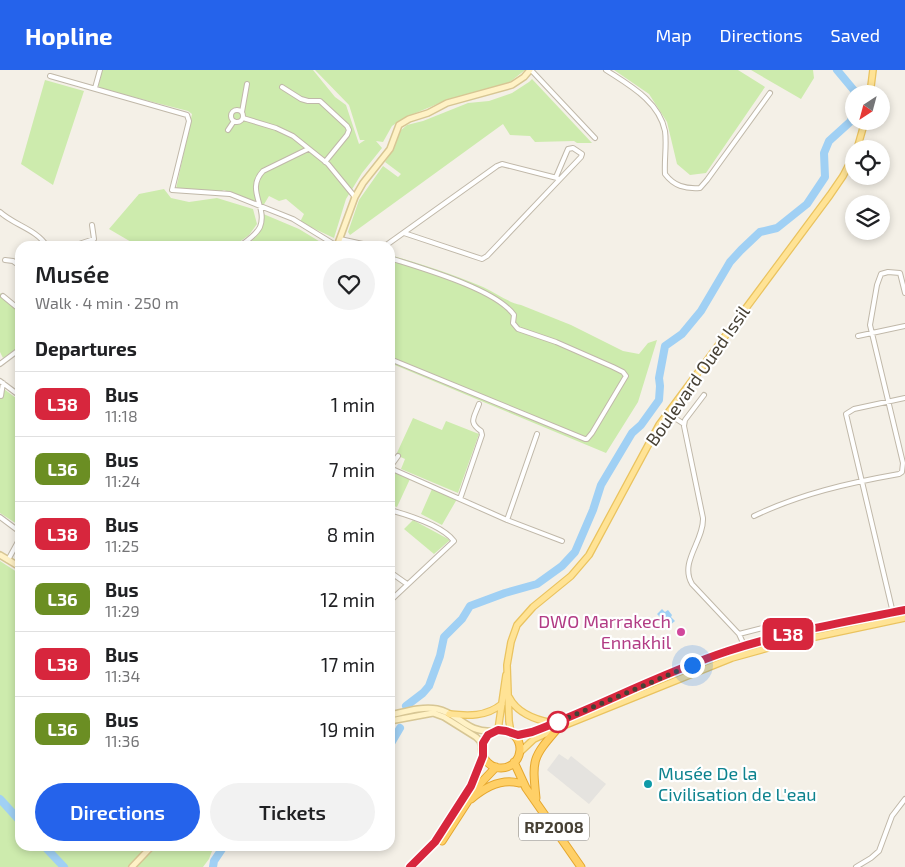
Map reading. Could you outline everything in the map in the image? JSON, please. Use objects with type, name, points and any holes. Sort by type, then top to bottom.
[{"type":"highway","points":[[536,801],[533,765],[540,750],[557,726]]},
{"type":"highway","points":[[496,730],[512,734],[519,743],[519,753],[514,762],[505,767],[496,768],[488,764],[483,756],[482,747],[485,739],[496,730]]},
{"type":"highway","points":[[410,867],[428,851],[440,834],[471,786],[483,756]]},
{"type":"highway","name":"RP2008","points":[[514,762],[526,788]]},
{"type":"highway","name":"RP2008","points":[[505,767],[536,801],[581,867]]},
{"type":"highway","points":[[418,867],[439,845],[482,781],[496,768]]},
{"type":"highway","points":[[467,802],[495,784],[508,781],[520,783]]},
{"type":"main road","points":[[871,85],[873,70]]},
{"type":"main road","name":"Boulevard Oued Issil","points":[[496,730],[507,673],[510,642],[517,625],[533,607],[571,576],[589,555],[650,440],[667,412],[830,195],[845,172]]},
{"type":"main road","points":[[519,753],[534,739],[557,726],[682,669],[744,646],[794,633],[905,610]]},
{"type":"main road","points":[[512,734],[523,735],[557,726],[732,658],[790,642],[905,618]]},
{"type":"main road","name":"Boulevard Oued Issil","points":[[507,673],[509,721],[512,734]]},
{"type":"main road","points":[[508,696],[524,713],[557,726]]},
{"type":"main road","points":[[449,714],[482,714],[495,710],[502,704]]},
{"type":"street","points":[[95,88],[100,70]]},
{"type":"street","points":[[349,241],[340,239],[355,198],[363,183],[390,149],[397,130],[403,122],[428,113],[447,103],[512,85],[524,77],[530,70],[596,138]]},
{"type":"street","points":[[606,70],[650,102],[665,130],[665,174],[671,182],[691,188],[700,188],[707,180],[770,92]]},
{"type":"street","points":[[50,76],[178,112],[188,117],[172,190],[224,193],[293,219],[329,241]]},
{"type":"street","points":[[243,118],[242,112],[247,84]]},
{"type":"street","points":[[282,88],[301,99],[320,101],[347,126],[348,135],[325,162]]},
{"type":"street","points":[[234,121],[231,117],[232,112],[238,109],[242,112]]},
{"type":"street","points":[[243,118],[284,131],[325,162],[345,183],[355,198]]},
{"type":"street","points":[[234,121],[239,122],[243,118]]},
{"type":"street","points":[[228,130],[234,121]]},
{"type":"street","points":[[404,233],[482,260],[558,178],[582,156],[573,148],[568,150],[558,178]]},
{"type":"street","points":[[247,241],[256,234],[261,223],[255,187],[259,175],[263,171],[308,149]]},
{"type":"street","points":[[392,241],[502,164],[558,178]]},
{"type":"street","points":[[0,212],[40,237],[43,241]]},
{"type":"street","points":[[88,241],[94,239],[92,225]]},
{"type":"street","points":[[5,260],[15,262]]},
{"type":"street","points":[[395,260],[484,292],[512,312],[514,315],[513,323],[518,329],[556,342],[613,366],[626,376],[592,433],[585,439],[395,360]]},
{"type":"street","points":[[754,516],[798,497],[861,481],[899,474],[903,470],[903,463],[871,333],[870,319],[881,274],[900,272],[905,293]]},
{"type":"street","points":[[3,296],[15,306]]},
{"type":"street","points":[[858,336],[905,326]]},
{"type":"street","points":[[0,364],[15,352]]},
{"type":"street","points":[[0,356],[4,360]]},
{"type":"street","points":[[1,382],[15,392]]},
{"type":"street","points":[[1,382],[1,396]]},
{"type":"street","points":[[684,424],[704,395]]},
{"type":"street","points":[[893,613],[846,414],[854,409],[905,398]]},
{"type":"street","points":[[460,499],[482,435],[473,422],[479,404]]},
{"type":"street","points":[[667,412],[684,424],[703,518],[702,532],[688,564],[689,576],[692,584],[740,634],[744,646]]},
{"type":"street","points":[[507,520],[537,434]]},
{"type":"street","points":[[395,460],[398,456]]},
{"type":"street","points":[[395,470],[507,520],[562,541]]},
{"type":"street","points":[[395,511],[418,518],[451,537],[454,541],[395,597]]},
{"type":"street","points":[[0,517],[15,528]]},
{"type":"street","points":[[8,560],[15,547]]},
{"type":"street","points":[[0,555],[15,564]]},
{"type":"street","points":[[395,576],[407,584]]},
{"type":"street","points":[[740,634],[778,624],[785,626],[794,633]]},
{"type":"street","points":[[395,720],[435,708],[479,731],[496,730]]},
{"type":"street","points":[[395,714],[424,711],[444,717],[476,737],[482,747]]},
{"type":"street","points":[[856,867],[879,851],[892,816],[905,799]]},
{"type":"street","points":[[132,867],[148,851]]},
{"type":"green space","points":[[102,70],[313,70],[335,97],[346,105],[359,144],[365,140],[360,140],[349,105],[315,70],[525,70],[505,86],[449,99],[404,118],[392,126],[383,142],[376,141],[382,148],[362,173],[346,199],[334,238],[300,222],[304,214],[286,199],[279,201],[269,196],[263,206],[224,190],[217,193],[176,189],[192,114],[188,111],[98,88]]},
{"type":"green space","points":[[614,70],[738,70],[765,87],[706,173],[690,175],[677,164],[667,122],[649,94]]},
{"type":"green space","points":[[751,70],[813,70],[814,78],[801,99]]},
{"type":"green space","points":[[532,79],[592,143],[577,143],[574,141],[535,142],[530,136],[510,135],[503,124],[350,235],[348,232],[359,200],[383,166],[398,177],[401,174],[385,162],[395,146],[399,132],[407,125],[423,121],[468,103],[489,101],[512,93]]},
{"type":"green space","points":[[45,80],[84,91],[53,185],[21,164]]},
{"type":"green space","points":[[164,189],[171,198],[189,202],[217,198],[253,209],[257,224],[249,235],[241,241],[129,241],[109,229],[139,194]]},
{"type":"green space","points":[[261,213],[299,229],[319,241],[251,241],[261,228]]},
{"type":"green space","points":[[395,256],[437,269],[483,287],[511,302],[571,325],[623,351],[639,354],[648,343],[657,340],[638,402],[606,453],[395,365]]},
{"type":"green space","points":[[0,293],[15,308],[15,350],[3,358],[0,352]]},
{"type":"green space","points":[[0,386],[15,397],[15,523],[0,513]]},
{"type":"green space","points":[[413,418],[442,430],[446,421],[479,434],[458,493],[401,469],[405,459],[396,455]]},
{"type":"green space","points":[[395,472],[410,479],[397,507],[395,506]]},
{"type":"green space","points":[[432,489],[457,499],[442,525],[421,514]]},
{"type":"green space","points":[[413,520],[450,540],[434,554],[404,529]]},
{"type":"green space","points":[[0,561],[15,571],[15,851],[212,851],[203,867],[0,867]]},
{"type":"shaded area","points":[[559,754],[568,760],[571,756],[606,784],[589,804],[547,770]]},
{"type":"water","points":[[662,609],[665,612],[668,610],[675,621],[669,626],[664,625],[658,619],[660,617],[657,614]]},
{"type":"waterway","points":[[837,70],[850,85]]},
{"type":"waterway","points":[[406,706],[429,686],[440,656],[444,637],[462,619],[470,606],[537,584],[562,566],[575,552],[593,510],[601,485],[632,433],[641,425],[659,400],[659,378],[665,346],[682,334],[701,311],[730,262],[741,250],[760,232],[777,228],[807,204],[825,177],[824,153],[829,141],[845,127]]},
{"type":"waterway","points":[[395,736],[400,728]]},
{"type":"waterway","points":[[0,799],[15,816]]},
{"type":"waterway","points":[[49,851],[64,867]]},
{"type":"waterway","points":[[213,867],[214,861],[221,851]]},
{"type":"bus line","name":"L38","points":[[410,867],[435,842],[471,786],[483,756],[483,743],[491,732],[502,730],[513,735],[523,735],[742,646],[780,636],[905,610]]},
{"type":"place","name":"DWO Marrakech Ennakhil","points":[[681,632]]},
{"type":"place","name":"Musée De la Civilisation de L'eau","points":[[648,784]]},
{"type":"route","points":[[558,722],[555,723],[692,665]]}]
